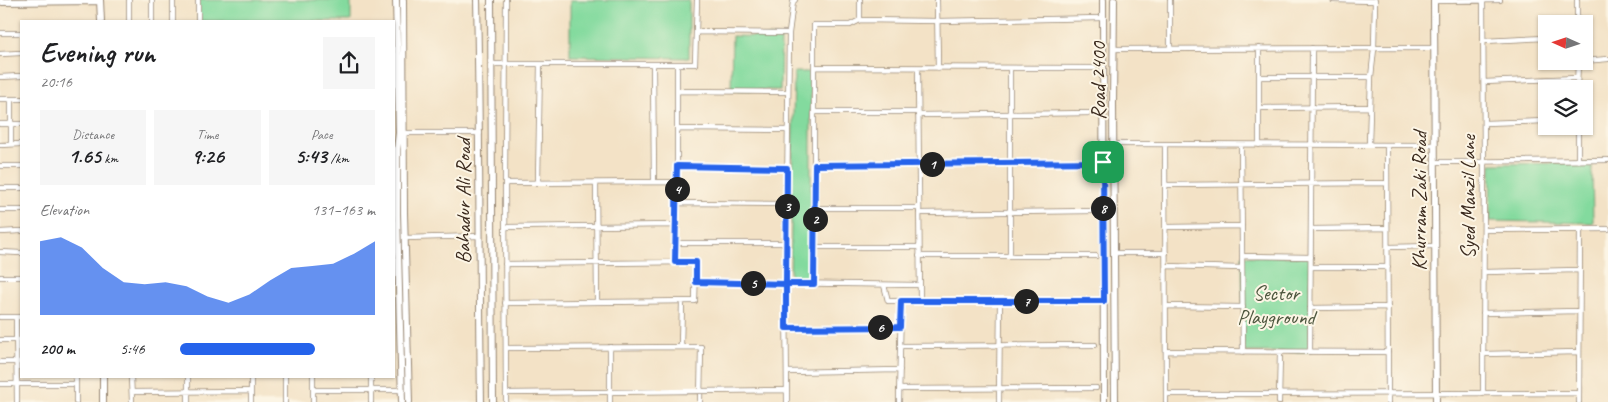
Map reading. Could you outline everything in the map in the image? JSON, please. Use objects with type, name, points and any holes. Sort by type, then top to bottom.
[{"type":"main road","points":[[0,2],[100,0],[101,20]]},
{"type":"main road","points":[[396,0],[409,402]]},
{"type":"main road","points":[[398,53],[403,0]]},
{"type":"main road","points":[[477,0],[491,1]]},
{"type":"main road","name":"Bahadur Ali Road","points":[[477,0],[482,402]]},
{"type":"main road","name":"Road 2400","points":[[1103,0],[1104,402]]},
{"type":"main road","name":"Road 2400","points":[[1114,0],[1115,402]]},
{"type":"main road","name":"Khurram Zaki Road","points":[[1434,0],[1436,402]]},
{"type":"main road","name":"Bahadur Ali Road","points":[[491,1],[493,402]]},
{"type":"main road","points":[[1103,105],[1113,104]]},
{"type":"main road","points":[[401,133],[395,149],[397,301],[403,390],[402,402]]},
{"type":"main road","points":[[103,378],[103,402]]},
{"type":"street","points":[[129,0],[129,20]]},
{"type":"street","points":[[152,0],[152,20]]},
{"type":"street","points":[[173,0],[173,20]]},
{"type":"street","points":[[198,0],[198,20]]},
{"type":"street","points":[[506,0],[506,402]]},
{"type":"street","points":[[491,64],[695,64],[697,0]]},
{"type":"street","points":[[787,402],[786,244],[788,92],[791,7],[795,0]]},
{"type":"street","points":[[860,0],[860,20]]},
{"type":"street","points":[[937,0],[938,68]]},
{"type":"street","points":[[1170,0],[1170,49]]},
{"type":"street","points":[[1333,0],[1375,0],[1369,144]]},
{"type":"street","points":[[1434,0],[1500,0]]},
{"type":"street","points":[[1577,0],[1577,15]]},
{"type":"street","name":"Syed Manzil Lane","points":[[1483,1],[1483,394]]},
{"type":"street","points":[[814,284],[814,25],[850,25],[860,20],[937,21],[1103,18]]},
{"type":"street","points":[[696,32],[790,33]]},
{"type":"street","points":[[0,33],[20,33]]},
{"type":"street","points":[[1484,41],[1538,38]]},
{"type":"street","points":[[1259,48],[1259,144]]},
{"type":"street","points":[[1310,352],[1312,48]]},
{"type":"street","points":[[1114,49],[1434,48]]},
{"type":"street","points":[[0,54],[20,53]]},
{"type":"street","points":[[1593,60],[1608,59]]},
{"type":"street","points":[[538,183],[540,64]]},
{"type":"street","points":[[654,64],[654,182]]},
{"type":"street","points":[[675,262],[677,182],[676,64]]},
{"type":"street","points":[[814,67],[1095,68]]},
{"type":"street","points":[[918,68],[920,301]]},
{"type":"street","points":[[1010,68],[1010,256]]},
{"type":"street","points":[[1484,82],[1577,78],[1577,70]]},
{"type":"street","points":[[0,76],[20,76]]},
{"type":"street","points":[[1259,77],[1371,77]]},
{"type":"street","points":[[677,91],[788,92]]},
{"type":"street","points":[[0,99],[20,99]]},
{"type":"street","points":[[11,99],[11,144]]},
{"type":"street","points":[[1259,108],[1370,107]]},
{"type":"street","points":[[815,112],[1095,113]]},
{"type":"street","points":[[1484,123],[1538,121]]},
{"type":"street","points":[[0,124],[20,124]]},
{"type":"street","points":[[677,129],[788,130]]},
{"type":"street","points":[[401,133],[480,132]]},
{"type":"street","points":[[1578,135],[1578,161]]},
{"type":"street","points":[[0,145],[20,144]]},
{"type":"street","points":[[1115,144],[1435,145]]},
{"type":"street","points":[[1165,144],[1166,402]]},
{"type":"street","points":[[1240,144],[1243,352]]},
{"type":"street","points":[[1387,145],[1388,402]]},
{"type":"street","points":[[1435,162],[1608,160]]},
{"type":"street","points":[[815,165],[1103,162]]},
{"type":"street","points":[[0,166],[20,166]]},
{"type":"street","points":[[677,166],[787,168]]},
{"type":"street","points":[[596,182],[597,302]]},
{"type":"street","points":[[505,183],[677,182]]},
{"type":"street","points":[[1166,185],[1387,183]]},
{"type":"street","points":[[0,188],[20,188]]},
{"type":"street","points":[[676,203],[787,204]]},
{"type":"street","points":[[815,208],[1010,212],[1096,211]]},
{"type":"street","points":[[0,210],[20,210]]},
{"type":"street","points":[[506,227],[676,225]]},
{"type":"street","points":[[1166,227],[1242,226]]},
{"type":"street","points":[[1311,229],[1387,228]]},
{"type":"street","points":[[1579,402],[1580,229]]},
{"type":"street","points":[[1484,230],[1608,229]]},
{"type":"street","points":[[0,232],[20,232]]},
{"type":"street","points":[[405,238],[479,236]]},
{"type":"street","points":[[675,243],[786,244]]},
{"type":"street","points":[[1388,247],[1435,246]]},
{"type":"street","points":[[815,247],[919,247]]},
{"type":"street","points":[[0,252],[20,252]]},
{"type":"street","points":[[1115,253],[1166,253]]},
{"type":"street","points":[[919,256],[1096,256]]},
{"type":"street","points":[[1242,256],[1311,257]]},
{"type":"street","points":[[505,264],[696,262],[695,301],[505,303]]},
{"type":"street","points":[[1166,266],[1242,268]]},
{"type":"street","points":[[1311,267],[1388,267]]},
{"type":"street","points":[[1484,272],[1580,270]]},
{"type":"street","points":[[0,277],[20,277]]},
{"type":"street","points":[[696,282],[920,285]]},
{"type":"street","points":[[884,285],[888,301],[1104,301]]},
{"type":"street","points":[[899,402],[901,301]]},
{"type":"street","points":[[999,402],[1000,301]]},
{"type":"street","points":[[681,347],[682,302]]},
{"type":"street","points":[[1166,306],[1243,307]]},
{"type":"street","points":[[1310,308],[1388,307]]},
{"type":"street","points":[[1483,313],[1579,311]]},
{"type":"street","points":[[0,317],[19,317],[17,402]]},
{"type":"street","points":[[786,328],[900,327]]},
{"type":"street","points":[[0,340],[19,340]]},
{"type":"street","points":[[900,346],[1095,344]]},
{"type":"street","points":[[610,347],[610,402]]},
{"type":"street","points":[[506,348],[701,347],[700,402]]},
{"type":"street","points":[[1166,351],[1388,352]]},
{"type":"street","points":[[1280,352],[1280,402]]},
{"type":"street","points":[[1483,354],[1579,352]]},
{"type":"street","points":[[0,362],[19,362]]},
{"type":"street","points":[[787,372],[900,370]]},
{"type":"street","points":[[76,378],[76,402]]},
{"type":"street","points":[[132,378],[132,402]]},
{"type":"street","points":[[188,378],[188,402]]},
{"type":"street","points":[[251,378],[251,402]]},
{"type":"street","points":[[285,378],[285,402]]},
{"type":"street","points":[[313,378],[313,402]]},
{"type":"street","points":[[371,378],[371,402]]},
{"type":"street","points":[[0,384],[76,384]]},
{"type":"street","points":[[899,390],[1096,388]]},
{"type":"street","points":[[312,390],[403,390]]},
{"type":"street","points":[[506,393],[787,390]]},
{"type":"street","points":[[132,392],[251,391]]},
{"type":"street","points":[[1166,394],[1579,394]]},
{"type":"green space","points":[[198,0],[351,0],[351,20],[198,20]]},
{"type":"green space","points":[[570,0],[689,0],[689,58],[570,56]]},
{"type":"green space","points":[[732,36],[781,37],[780,90],[731,90]]},
{"type":"green space","points":[[794,72],[811,72],[811,280],[790,279]]},
{"type":"green space","points":[[1592,163],[1593,223],[1490,221],[1491,164]]},
{"type":"green space","name":"Sector Playground","points":[[1242,256],[1311,257],[1310,352],[1243,352]]},
{"type":"route","points":[[1103,162],[815,165],[814,284],[786,284],[787,168],[677,166],[675,262],[696,262],[696,282],[786,284],[786,328],[900,327],[901,301],[1104,301],[1103,162]]}]
